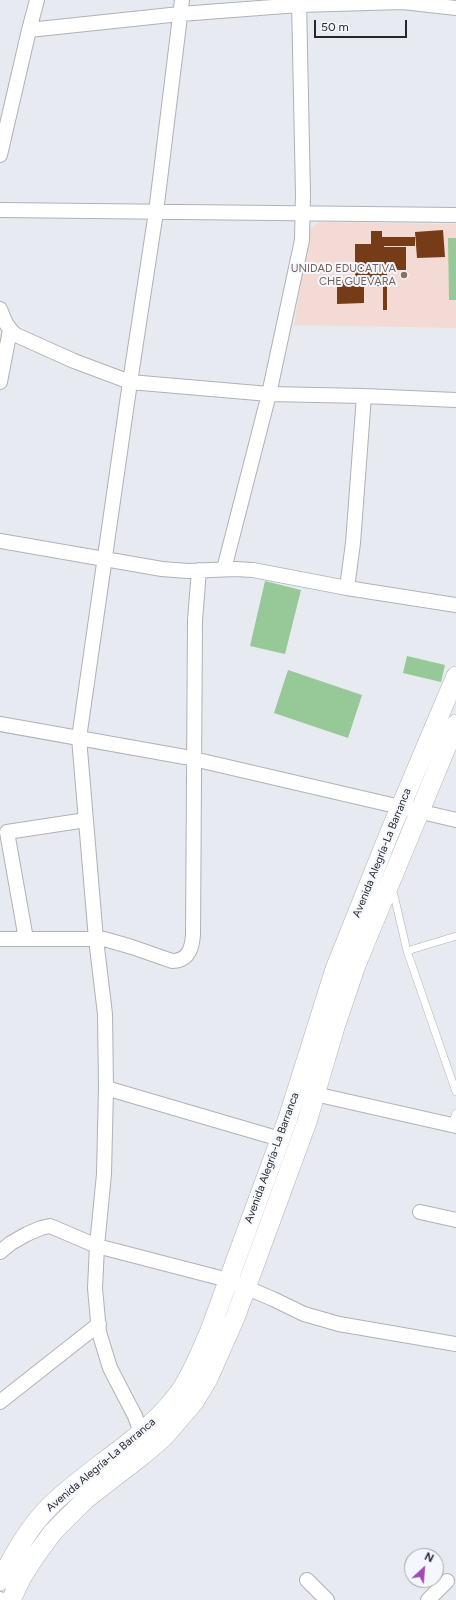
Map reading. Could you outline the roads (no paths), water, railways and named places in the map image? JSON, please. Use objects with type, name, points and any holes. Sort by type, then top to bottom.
[{"type":"main road","name":"Avenida Alegría-La Barranca","points":[[12,1600],[22,1577],[53,1532],[147,1440],[166,1409],[183,1386],[209,1333],[297,1090],[335,969],[456,676]]},
{"type":"main road","name":"Avenida Alegría-La Barranca","points":[[0,1581],[30,1531],[48,1508],[69,1489],[180,1419],[194,1402],[208,1379],[223,1347],[307,1122],[346,994],[387,888],[456,724]]},
{"type":"street","points":[[0,154],[37,0]]},
{"type":"street","points":[[147,1440],[110,1368],[98,1324],[95,1288],[97,1246],[104,1174],[106,1088],[105,1014],[96,939],[79,738],[156,212],[182,0]]},
{"type":"street","points":[[29,30],[299,3],[412,2],[456,8]]},
{"type":"street","points":[[224,569],[269,394],[302,240],[303,213],[299,3]]},
{"type":"street","points":[[0,210],[456,215]]},
{"type":"street","points":[[0,309],[5,322],[10,330],[16,335],[100,371],[130,382],[269,394],[456,400]]},
{"type":"street","points":[[0,382],[10,330]]},
{"type":"street","points":[[347,588],[353,543],[364,396]]},
{"type":"street","points":[[0,541],[162,569],[253,570],[347,588],[456,604]]},
{"type":"street","points":[[0,939],[96,939],[114,941],[172,961],[184,959],[191,950],[193,935],[195,620],[199,570]]},
{"type":"street","points":[[0,724],[195,759],[456,820]]},
{"type":"street","points":[[26,939],[8,832],[86,820]]},
{"type":"street","points":[[106,1088],[280,1139]]},
{"type":"street","points":[[297,1090],[455,1121]]},
{"type":"street","points":[[420,1212],[456,1220]]},
{"type":"street","points":[[0,1252],[11,1242],[41,1228],[50,1226],[97,1246],[228,1280],[273,1298],[304,1314],[339,1324],[456,1344]]},
{"type":"street","points":[[0,1402],[98,1324]]},
{"type":"street","points":[[307,1580],[327,1600]]},
{"type":"street","points":[[428,1600],[447,1581]]},
{"type":"lane","points":[[387,888],[394,895],[407,951],[456,1092]]},
{"type":"lane","points":[[407,951],[456,936]]},
{"type":"place","name":"UNIDAD EDUCATIVA CHE GUEVARA","points":[[404,275]]}]
